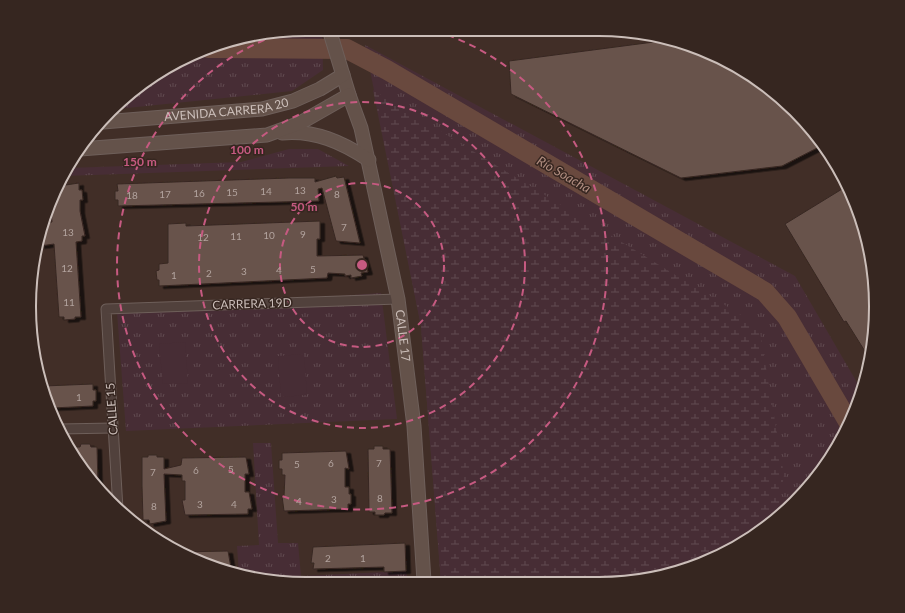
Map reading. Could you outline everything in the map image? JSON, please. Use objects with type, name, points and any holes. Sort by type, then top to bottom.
[{"type":"street","name":"CALLE 17","points":[[332,36],[349,96],[361,128],[398,299],[414,426],[424,577]]},
{"type":"street","name":"AVENIDA CARRERA 20","points":[[109,122],[262,109],[293,101],[320,89],[343,75]]},
{"type":"street","name":"AVENIDA CARRERA 20","points":[[87,148],[267,135],[300,123],[349,96]]},
{"type":"street","points":[[267,135],[294,132],[321,135],[346,145],[369,160]]},
{"type":"street","name":"CARRERA 19D","points":[[106,309],[398,299]]},
{"type":"street","name":"CALLE 15","points":[[106,309],[117,500]]},
{"type":"street","points":[[65,429],[113,428]]},
{"type":"green space","points":[[322,36],[323,70],[292,91],[122,108],[142,92],[171,72],[220,50],[236,45],[271,38]]},
{"type":"green space","points":[[365,45],[795,276],[858,384],[848,410],[833,442],[802,485],[777,510],[763,521],[734,541],[718,549],[669,568],[634,575],[598,577],[441,577],[421,326]]},
{"type":"green space","points":[[373,90],[759,326],[784,475],[778,509],[749,531],[718,549],[685,563],[651,572],[634,575],[598,577],[441,577],[421,326]]},
{"type":"green space","points":[[289,149],[318,149],[349,166],[70,176],[74,168],[241,162]]},
{"type":"green space","points":[[381,293],[397,419],[126,431],[117,312]]},
{"type":"green space","points":[[185,342],[188,383],[163,384],[159,344]]},
{"type":"green space","points":[[304,354],[307,395],[281,397],[278,356]]},
{"type":"green space","points":[[253,443],[271,443],[278,543],[298,543],[301,576],[406,571],[407,577],[306,577],[271,575],[239,569],[237,546],[259,545]]},
{"type":"building","points":[[655,42],[669,45],[718,64],[749,82],[790,115],[817,148],[782,166],[681,178],[511,94],[509,61]]},
{"type":"building","points":[[336,176],[337,178],[344,177],[360,243],[336,241],[322,188],[318,189],[319,201],[118,206],[118,200],[115,200],[115,191],[118,191],[117,184],[289,178],[315,178],[315,182]]},
{"type":"building","points":[[79,183],[79,190],[82,190],[83,200],[80,200],[80,211],[85,236],[82,236],[82,241],[76,242],[81,317],[64,320],[64,317],[59,317],[54,244],[43,246],[49,222],[52,222],[51,216],[65,185]]},
{"type":"building","points":[[842,189],[860,236],[867,271],[869,306],[865,352],[846,321],[844,322],[785,224]]},
{"type":"building","points":[[320,221],[320,239],[317,239],[317,256],[363,255],[368,272],[361,273],[362,276],[351,278],[351,275],[345,276],[345,274],[328,273],[327,278],[159,286],[156,271],[159,270],[159,264],[168,263],[168,224],[186,223],[186,226]]},
{"type":"building","points":[[93,384],[93,390],[96,390],[96,401],[93,401],[93,406],[56,408],[48,386]]},
{"type":"building","points":[[81,444],[90,444],[91,447],[97,447],[98,478],[75,447],[80,447]]},
{"type":"building","points":[[374,446],[383,446],[383,449],[390,449],[392,513],[385,513],[384,515],[375,515],[375,512],[369,512],[368,449],[374,449]]},
{"type":"building","points":[[346,451],[349,469],[345,468],[345,487],[349,487],[349,494],[351,494],[351,504],[348,504],[348,509],[284,511],[282,496],[284,496],[285,475],[282,475],[282,469],[279,469],[279,460],[282,460],[282,453]]},
{"type":"building","points":[[148,455],[164,457],[164,469],[181,465],[182,458],[246,457],[249,474],[245,474],[245,492],[249,492],[252,509],[248,509],[248,514],[185,515],[182,500],[185,500],[185,481],[182,481],[182,475],[164,474],[166,521],[150,524],[149,520],[143,520],[142,486],[142,457],[148,457]]},
{"type":"building","points":[[405,543],[406,571],[384,572],[384,567],[313,569],[314,563],[311,563],[313,547]]},
{"type":"building","points":[[228,551],[231,566],[220,563],[193,552]]},
{"type":"waterway","name":"Río Soacha","points":[[226,48],[347,49],[387,70],[765,292],[787,317],[845,416]]}]
